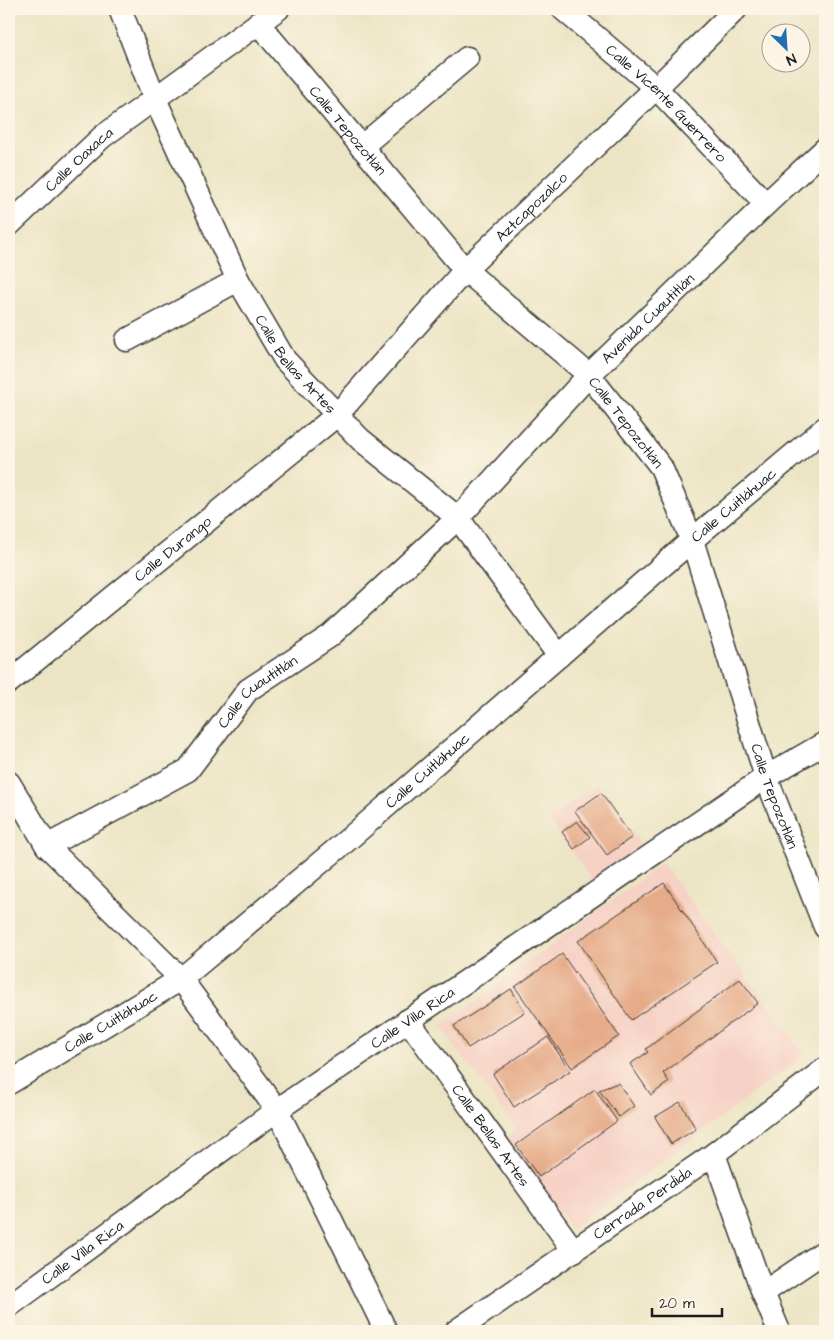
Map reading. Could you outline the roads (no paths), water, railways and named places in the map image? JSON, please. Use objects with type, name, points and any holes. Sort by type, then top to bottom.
[{"type":"street","name":"Calle Bellas Artes","points":[[120,9],[155,98],[238,280],[285,360],[360,439],[458,518],[559,656]]},
{"type":"street","name":"Calle Oaxaca","points":[[9,225],[102,137],[278,9]]},
{"type":"street","name":"Calle Vicente Guerrero","points":[[563,9],[656,88],[766,204]]},
{"type":"street","name":"Aztcapozalco","points":[[337,415],[465,270],[736,9]]},
{"type":"street","name":"Calle Tepozotlán","points":[[258,23],[465,270],[590,375],[661,467],[692,540],[766,777],[825,927]]},
{"type":"street","points":[[361,147],[467,58]]},
{"type":"street","name":"Avenida Cuautitlán","points":[[458,518],[590,375],[825,149]]},
{"type":"street","points":[[127,340],[238,280]]},
{"type":"street","name":"Calle Durango","points":[[9,682],[337,415]]},
{"type":"street","name":"Calle Cuitláhuac","points":[[9,1083],[181,979],[351,837],[692,540],[825,428]]},
{"type":"street","name":"Calle Cuautitlán","points":[[47,846],[188,770],[248,690],[330,636],[458,518]]},
{"type":"street","name":"Calle Villa Rica","points":[[9,1306],[277,1110],[766,777],[825,743]]},
{"type":"street","points":[[9,783],[47,846],[181,979],[277,1110],[386,1331]]},
{"type":"street","name":"Calle Bellas Artes","points":[[408,1020],[574,1251]]},
{"type":"street","name":"Cerrada Perdida","points":[[456,1331],[714,1154],[825,1069]]},
{"type":"street","points":[[714,1154],[763,1293],[779,1331]]},
{"type":"street","points":[[763,1293],[825,1251]]}]
